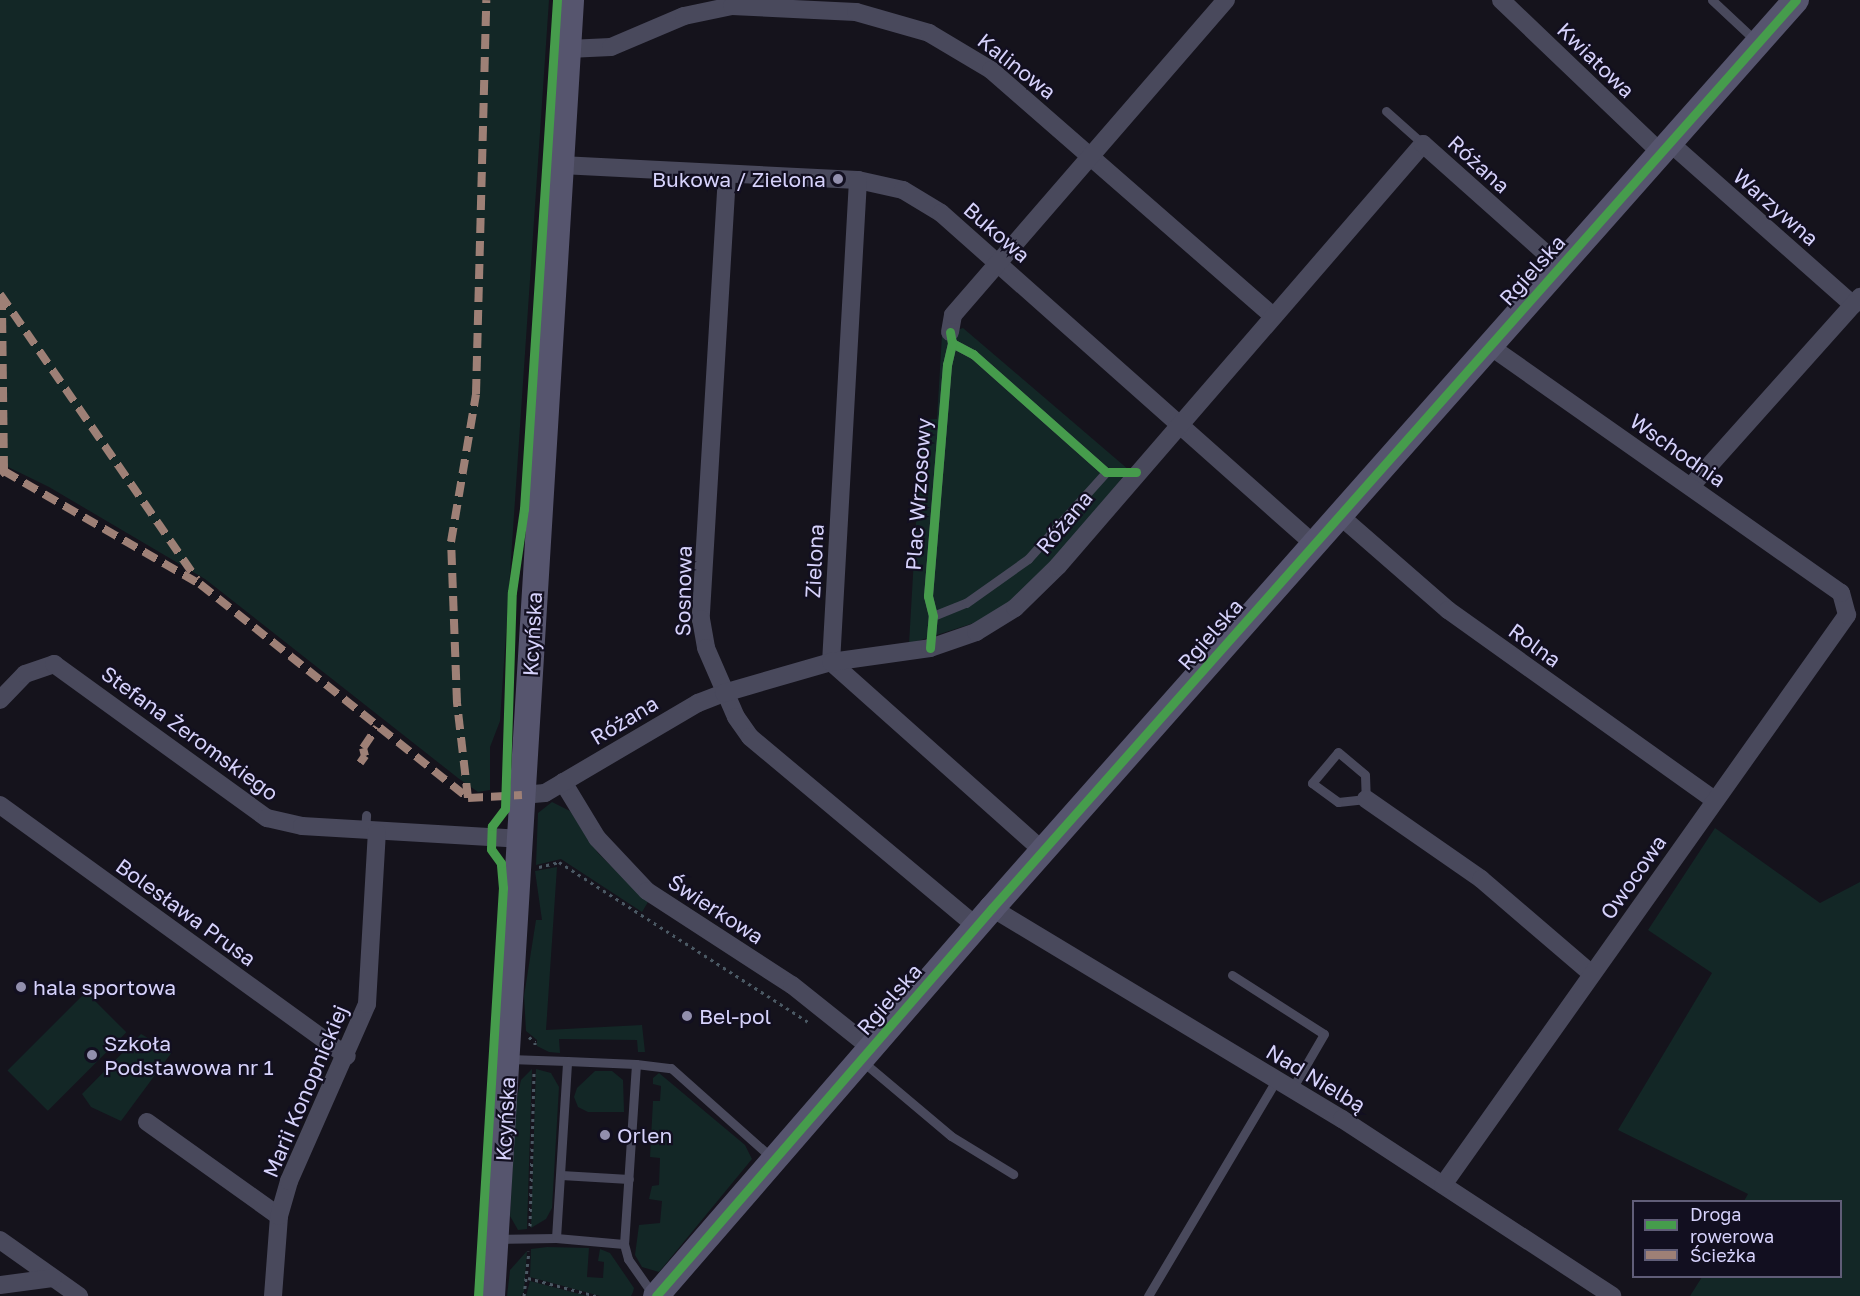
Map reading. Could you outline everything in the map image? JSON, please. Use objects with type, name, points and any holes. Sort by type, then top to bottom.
[{"type":"street","name":"Kcyńska","points":[[500,1296],[497,1268],[498,1239],[522,795],[571,0]]},
{"type":"street","points":[[951,337],[953,315],[1226,0]]},
{"type":"street","name":"Kwiatowa","points":[[1501,0],[1665,147]]},
{"type":"street","name":"Rgielska","points":[[655,1296],[984,917],[1796,0]]},
{"type":"street","name":"Kalinowa","points":[[568,49],[611,47],[699,6],[808,8],[890,19],[929,33],[991,70],[1272,315]]},
{"type":"street","name":"Różana","points":[[522,795],[545,793],[698,703],[724,693],[831,662],[930,648],[976,632],[1015,608],[1058,566],[1136,472],[1423,144],[1560,266]]},
{"type":"street","name":"Warzywna","points":[[1665,147],[1857,301]]},
{"type":"street","name":"Bukowa","points":[[561,165],[858,180],[885,184],[923,200],[1180,423],[1314,544]]},
{"type":"street","name":"Sosnowa","points":[[727,175],[701,619],[706,648],[724,693],[750,737],[984,917]]},
{"type":"street","name":"Zielona","points":[[831,662],[858,180]]},
{"type":"street","points":[[1691,486],[1857,301]]},
{"type":"street","name":"Wschodnia","points":[[1489,346],[1841,593]]},
{"type":"street","name":"Rolna","points":[[1339,515],[1448,610],[1714,800]]},
{"type":"street","name":"Owocowa","points":[[1443,1185],[1847,615],[1841,593]]},
{"type":"street","points":[[831,662],[1043,850]]},
{"type":"street","name":"Stefana Żeromskiego","points":[[0,700],[25,674],[54,664],[267,818],[283,824],[369,826],[520,839]]},
{"type":"street","name":"Świerkowa","points":[[563,782],[597,838],[647,891],[801,991],[866,1054]]},
{"type":"street","points":[[1366,799],[1481,879],[1592,974]]},
{"type":"street","name":"Bolesława Prusa","points":[[0,805],[346,1056]]},
{"type":"street","name":"Marii Konopnickiej","points":[[273,1296],[279,1216],[289,1181],[364,1019],[371,981],[369,826]]},
{"type":"street","name":"Nad Nielbą","points":[[984,917],[1292,1089],[1612,1296]]},
{"type":"street","points":[[147,1122],[279,1216]]},
{"type":"street","points":[[0,1240],[79,1296]]},
{"type":"street","name":"Kcyńska","points":[[492,1296],[497,1268]]},
{"type":"street","points":[[0,1285],[53,1278]]},
{"type":"lane","points":[[1712,0],[1758,42]]},
{"type":"lane","points":[[1386,111],[1423,144]]},
{"type":"lane","points":[[951,337],[1106,472],[1136,472]]},
{"type":"lane","name":"Plac Wrzosowy","points":[[930,648],[933,615],[928,597],[946,365],[951,337]]},
{"type":"lane","points":[[933,615],[966,603],[1028,559],[1106,472]]},
{"type":"lane","points":[[1338,753],[1365,775],[1366,799],[1338,802],[1312,783],[1338,753]]},
{"type":"lane","points":[[1232,975],[1324,1034],[1292,1089]]},
{"type":"lane","points":[[866,1054],[951,1136],[1013,1174]]},
{"type":"lane","points":[[508,1059],[636,1064],[671,1068],[774,1160]]},
{"type":"lane","points":[[556,1238],[567,1061]]},
{"type":"lane","points":[[636,1064],[624,1244],[628,1259],[655,1296]]},
{"type":"lane","points":[[1148,1296],[1276,1080]]},
{"type":"lane","points":[[561,1175],[629,1179]]},
{"type":"lane","points":[[498,1239],[556,1238],[624,1244]]},
{"type":"path","points":[[532,868],[559,862],[817,1028]]},
{"type":"path","points":[[528,1278],[596,1296]]},
{"type":"green space","points":[[0,0],[549,0],[500,721],[490,747],[490,790],[478,792],[458,778],[205,579],[49,487],[0,463]]},
{"type":"green space","points":[[963,328],[1129,470],[1046,569],[1012,602],[977,622],[909,644],[922,420],[937,419],[942,335]]},
{"type":"green space","points":[[552,802],[570,811],[598,853],[648,902],[642,912],[561,859],[536,865],[538,813]]},
{"type":"green space","points":[[1715,828],[1820,903],[1860,882],[1860,1296],[1690,1296],[1701,1278],[1842,1278],[1842,1200],[1745,1200],[1748,1194],[1618,1130],[1712,973],[1648,930]]},
{"type":"green space","points":[[557,867],[546,1030],[642,1025],[645,1052],[638,1052],[637,1040],[559,1039],[560,1053],[549,1052],[537,1046],[537,1040],[526,1031],[524,996],[536,920],[542,920],[535,871]]},
{"type":"green space","points":[[86,992],[126,1032],[48,1111],[8,1070]]},
{"type":"green space","points":[[141,1034],[172,1052],[121,1121],[91,1107],[82,1094]]},
{"type":"green space","points":[[532,1069],[527,1229],[518,1230],[510,1216],[516,1102],[521,1080]]},
{"type":"green space","points":[[536,1069],[551,1073],[559,1087],[552,1208],[546,1219],[531,1228]]},
{"type":"green space","points":[[595,1071],[612,1071],[623,1080],[624,1112],[588,1112],[578,1107],[574,1097],[577,1088]]},
{"type":"green space","points":[[659,1073],[745,1145],[752,1159],[659,1272],[642,1267],[635,1255],[639,1225],[660,1223],[662,1201],[649,1199],[652,1186],[659,1185],[660,1158],[650,1157],[653,1101],[660,1101],[661,1086],[653,1084],[653,1078]]},
{"type":"green space","points":[[589,1248],[587,1277],[603,1278],[604,1262],[598,1261],[600,1249],[610,1253],[634,1288],[631,1296],[600,1296],[530,1277],[531,1249]]},
{"type":"green space","points":[[527,1251],[524,1291],[521,1296],[507,1296],[510,1270]]},
{"type":"green space","points":[[530,1281],[587,1296],[526,1296]]},
{"type":"marked path","points":[[468,798],[457,703],[451,542],[476,394],[486,0]]},
{"type":"marked path","points":[[0,294],[197,580]]},
{"type":"marked path","points":[[0,469],[4,471],[2,297]]},
{"type":"marked path","points":[[0,474],[4,471],[200,584],[468,798],[522,795]]},
{"type":"marked path","points":[[360,763],[365,756],[363,748],[377,727]]},
{"type":"cycle path","points":[[478,1296],[503,888],[501,863],[491,849],[492,826],[505,809],[512,592],[524,509],[557,0]]},
{"type":"cycle path","points":[[656,1296],[992,908],[1796,0]]},
{"type":"cycle path","points":[[950,332],[952,343],[973,354],[1106,472],[1136,472]]},
{"type":"cycle path","points":[[930,648],[933,616],[928,596],[947,365],[952,343]]},
{"type":"place","name":"Bukowa / Zielona","points":[[838,179]]},
{"type":"place","name":"hala sportowa","points":[[21,987]]},
{"type":"place","name":"Bel-pol","points":[[687,1016]]},
{"type":"place","name":"Szkoła Podstawowa nr 1","points":[[92,1055]]},
{"type":"place","name":"Orlen","points":[[605,1135]]}]
